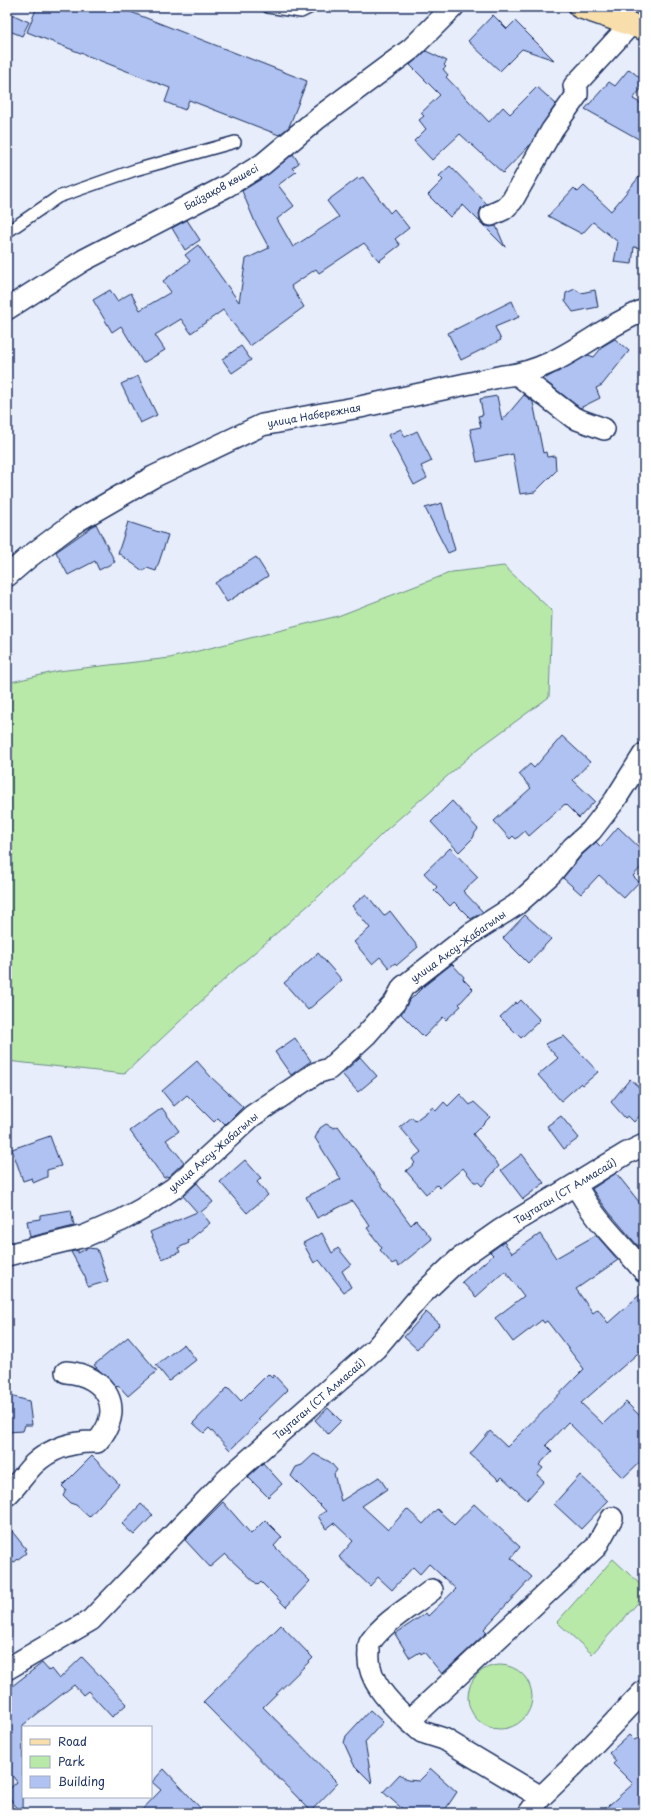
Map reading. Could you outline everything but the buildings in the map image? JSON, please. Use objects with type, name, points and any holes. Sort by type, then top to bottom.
[{"type":"main road","points":[[580,7],[637,27]]},
{"type":"street","name":"Байзақов көшесі","points":[[7,309],[84,260],[227,186],[263,164],[318,118],[411,48],[453,7]]},
{"type":"street","points":[[491,215],[504,210],[512,201],[552,130],[577,95],[577,90],[574,86],[637,27]]},
{"type":"street","name":"улица Набережная","points":[[7,576],[77,520],[153,477],[262,425],[360,407],[503,376],[518,375],[566,355],[607,329],[644,310]]},
{"type":"street","points":[[518,375],[574,418],[604,429]]},
{"type":"street","name":"улица Аксу-Жабагылы","points":[[7,1255],[86,1236],[122,1220],[142,1209],[174,1188],[252,1116],[316,1073],[329,1069],[366,1035],[395,1002],[403,987],[472,933],[516,905],[551,874],[573,847],[591,831],[615,800],[644,754]]},
{"type":"street","name":"Таутаган (СТ Алмасай)","points":[[7,1669],[91,1620],[220,1486],[376,1348],[420,1296],[459,1259],[499,1231],[627,1153],[644,1145]]},
{"type":"street","points":[[576,1185],[582,1197],[644,1271]]},
{"type":"street","points":[[7,1495],[34,1464],[46,1455],[66,1445],[86,1441],[97,1442],[109,1424],[109,1400],[104,1388],[83,1374],[66,1372]]},
{"type":"street","points":[[409,1721],[596,1547],[612,1518]]},
{"type":"street","points":[[432,1590],[388,1624],[370,1642],[368,1660],[373,1679],[392,1705],[422,1732],[444,1739],[535,1805],[572,1767],[640,1703]]},
{"type":"lane","points":[[268,7],[305,9]]},
{"type":"lane","points":[[7,232],[58,198],[135,170],[235,142]]},
{"type":"green space","points":[[504,566],[552,611],[549,697],[478,749],[386,830],[320,895],[230,974],[124,1074],[7,1061],[7,683],[58,671],[170,658],[338,616],[452,572]]},
{"type":"green space","points":[[613,1559],[644,1588],[644,1596],[592,1654],[557,1622]]},
{"type":"green space","points":[[500,1665],[512,1667],[523,1674],[530,1685],[532,1697],[530,1709],[523,1720],[512,1727],[500,1729],[488,1727],[477,1720],[470,1709],[468,1697],[470,1685],[477,1674],[488,1667]]}]
